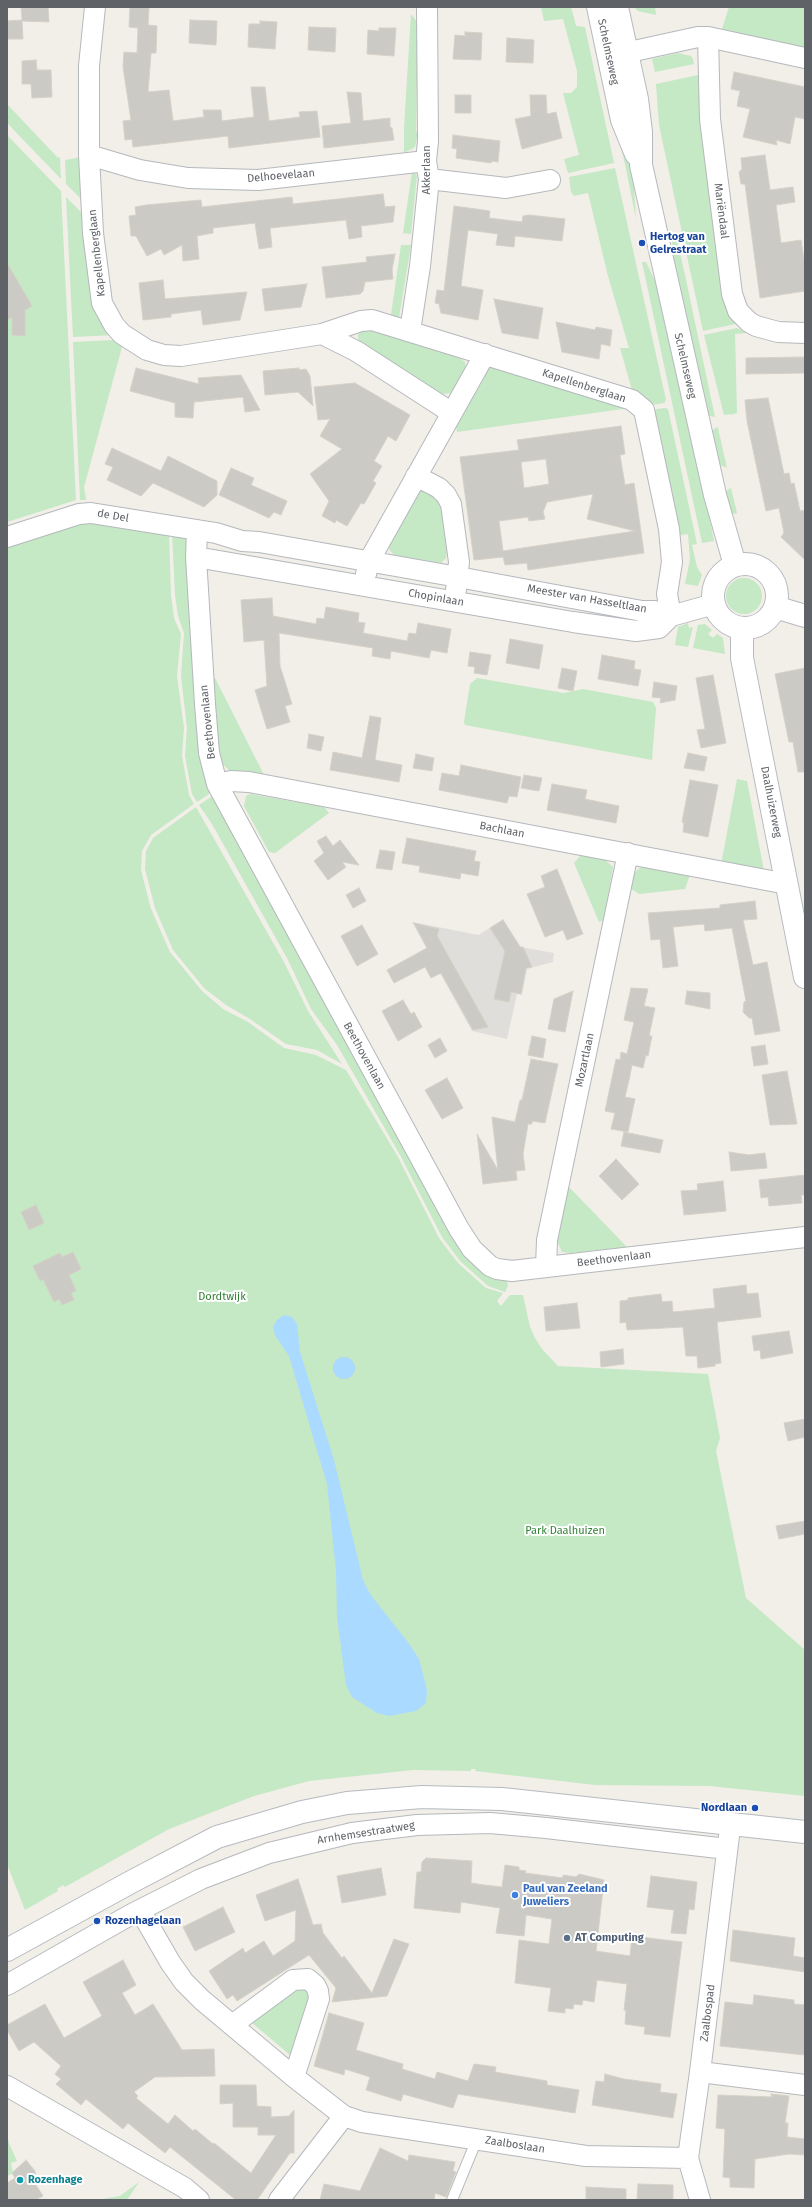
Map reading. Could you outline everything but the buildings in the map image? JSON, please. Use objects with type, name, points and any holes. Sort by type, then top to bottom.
[{"type":"main road","name":"Schelmseweg","points":[[598,7],[618,54]]},
{"type":"main road","name":"Schelmseweg","points":[[617,7],[622,120],[641,164],[715,495],[735,565]]},
{"type":"main road","points":[[735,565],[754,566],[768,573],[776,589],[777,598],[775,607],[770,615],[757,625],[742,628],[726,622],[718,613],[714,604],[716,583],[727,570],[735,565]]},
{"type":"main road","points":[[775,607],[805,616]]},
{"type":"main road","name":"Daalhuizerweg","points":[[742,628],[742,658],[805,977]]},
{"type":"main road","points":[[7,1950],[217,1837],[302,1812],[347,1803],[422,1797],[487,1798],[547,1803],[805,1832]]},
{"type":"street","name":"Kapellenberglaan","points":[[95,7],[89,66],[89,155],[93,233],[102,302],[114,325],[133,342],[147,350],[164,355],[181,356],[322,334],[360,321],[372,320],[627,399],[644,410],[672,547],[667,594],[671,616]]},
{"type":"street","name":"Akkerlaan","points":[[410,331],[420,266],[427,170],[427,7]]},
{"type":"street","points":[[618,54],[708,37],[805,58]]},
{"type":"street","name":"Mariëndaal","points":[[708,37],[710,119],[732,294],[738,311],[752,324],[766,330],[805,333]]},
{"type":"street","name":"Delhoevelaan","points":[[89,155],[140,170],[188,178],[258,180],[427,170],[506,188],[550,180]]},
{"type":"street","points":[[322,334],[356,351],[452,413]]},
{"type":"street","points":[[363,585],[369,561],[485,354]]},
{"type":"street","points":[[416,476],[439,488],[446,495],[451,504],[459,562],[454,602]]},
{"type":"street","name":"de Del","points":[[7,538],[79,514],[91,513],[197,530]]},
{"type":"street","name":"Meester van Hasseltlaan","points":[[197,530],[216,533],[242,541],[369,561],[642,611],[655,611],[671,616]]},
{"type":"street","name":"Beethovenlaan","points":[[197,530],[196,556],[209,752],[217,784],[468,1242],[481,1259],[497,1270],[512,1271],[805,1237]]},
{"type":"street","name":"Chopinlaan","points":[[196,556],[454,602],[636,631],[659,628],[671,616]]},
{"type":"street","points":[[671,616],[714,604]]},
{"type":"street","name":"Bachlaan","points":[[217,784],[231,781],[249,782],[787,884]]},
{"type":"street","name":"Mozartlaan","points":[[546,1267],[547,1240],[628,853]]},
{"type":"street","name":"Arnhemsestraatweg","points":[[8,1982],[140,1910],[201,1879],[270,1853],[322,1839],[391,1827],[438,1824],[496,1824],[727,1849]]},
{"type":"street","points":[[727,1849],[731,1824]]},
{"type":"street","name":"Zaalbospad","points":[[700,2072],[727,1849]]},
{"type":"street","name":"Zaalboslaan","points":[[140,1910],[170,1962],[184,1982],[202,2000],[294,2077],[344,2116],[362,2122],[586,2156],[688,2158]]},
{"type":"street","points":[[232,2025],[293,1980],[308,1978],[315,1985],[319,1999],[294,2077]]},
{"type":"street","points":[[700,2200],[688,2158],[700,2072],[805,2085]]},
{"type":"street","points":[[7,2086],[185,2188],[199,2200]]},
{"type":"street","points":[[279,2200],[344,2116]]},
{"type":"lane","points":[[452,2200],[476,2139]]},
{"type":"shaded area","points":[[503,919],[521,947],[554,953],[553,962],[527,969],[522,995],[517,994],[507,1039],[472,1031],[412,922],[479,935]]},
{"type":"green space","points":[[541,7],[571,7],[576,26],[585,27],[614,163],[568,173],[564,159],[579,155],[563,93],[571,93],[577,87],[577,71],[563,19],[544,21]]},
{"type":"green space","points":[[634,7],[655,7],[656,15],[638,11]]},
{"type":"green space","points":[[729,7],[805,7],[805,48],[722,29]]},
{"type":"green space","points":[[411,14],[418,23],[416,131],[418,133],[415,147],[404,153],[404,128]]},
{"type":"green space","points":[[678,53],[691,56],[694,64],[655,72],[652,59]]},
{"type":"green space","points":[[698,75],[701,129],[726,293],[740,323],[703,331],[659,125],[656,84]]},
{"type":"green space","points":[[611,100],[633,170],[636,219],[626,169]]},
{"type":"green space","points":[[7,104],[58,158],[60,157],[61,179],[7,123]]},
{"type":"green space","points":[[7,135],[61,191],[76,500],[7,522]]},
{"type":"green space","points":[[82,157],[85,203],[66,184],[65,160]]},
{"type":"green space","points":[[615,168],[666,400],[664,403],[652,405],[644,397],[632,390],[620,348],[629,348],[608,276],[588,193],[574,196],[571,192],[569,177]]},
{"type":"green space","points":[[412,172],[417,175],[411,234],[403,233]]},
{"type":"green space","points":[[66,197],[85,216],[115,335],[73,337]]},
{"type":"green space","points":[[677,240],[715,417],[705,415],[675,286],[672,241]]},
{"type":"green space","points":[[401,245],[411,245],[399,318],[391,315]]},
{"type":"green space","points":[[642,262],[646,262],[659,289],[699,464],[714,541],[702,543]]},
{"type":"green space","points":[[363,328],[463,354],[461,359],[465,362],[466,368],[451,393],[442,394],[440,398],[359,345],[358,335]]},
{"type":"green space","points":[[737,328],[747,333],[735,334],[737,413],[724,415],[704,335]]},
{"type":"green space","points":[[114,340],[122,347],[84,487],[86,500],[80,500],[73,342]]},
{"type":"green space","points":[[493,367],[630,408],[457,432],[456,426],[484,379],[481,376],[487,369]]},
{"type":"green space","points":[[668,409],[697,544],[692,545],[697,567],[702,575],[698,586],[685,584],[690,559],[688,534],[676,536],[650,410]]},
{"type":"green space","points":[[717,427],[727,468],[716,463],[709,433]]},
{"type":"green space","points":[[731,488],[737,513],[735,514],[730,512],[723,493]]},
{"type":"green space","points":[[420,489],[440,498],[450,549],[447,550],[446,558],[441,563],[394,555],[388,548]]},
{"type":"green space","name":"Dordtwijk","points":[[79,521],[169,533],[171,595],[174,618],[181,634],[177,676],[184,728],[182,756],[189,795],[194,804],[151,835],[142,851],[141,870],[151,909],[170,952],[202,991],[223,1009],[248,1022],[284,1048],[316,1055],[346,1070],[398,1157],[439,1238],[458,1263],[486,1288],[503,1293],[497,1301],[501,1306],[510,1295],[523,1295],[530,1327],[535,1338],[542,1349],[558,1366],[708,1374],[720,1438],[716,1451],[746,1598],[805,1650],[805,1796],[710,1786],[595,1785],[475,1771],[476,1769],[471,1769],[471,1771],[413,1770],[309,1781],[254,1796],[169,1829],[65,1887],[63,1885],[57,1889],[58,1891],[25,1910],[7,1864],[7,545]]},
{"type":"green space","points":[[172,533],[187,540],[212,792],[197,802],[192,794],[185,756],[187,728],[181,676],[184,633],[178,616],[175,595]]},
{"type":"green space","points":[[744,578],[754,581],[759,586],[762,596],[759,606],[754,611],[744,614],[734,611],[729,606],[726,596],[729,586],[734,581]]},
{"type":"green space","points":[[688,623],[689,628],[693,627],[688,647],[675,645],[678,627]]},
{"type":"green space","points":[[705,624],[712,630],[708,634],[713,638],[717,634],[723,638],[725,654],[693,648],[698,625]]},
{"type":"green space","points":[[210,678],[215,678],[263,773],[262,778],[230,771],[218,760]]},
{"type":"green space","points":[[477,678],[564,693],[583,689],[653,702],[656,708],[652,760],[465,725],[464,722],[470,684]]},
{"type":"green space","points":[[737,779],[747,781],[764,871],[721,865]]},
{"type":"green space","points":[[250,794],[324,807],[329,813],[275,853],[269,852],[244,806],[246,796]]},
{"type":"green space","points":[[214,795],[433,1196],[506,1276],[508,1286],[505,1292],[488,1286],[460,1261],[442,1237],[400,1155],[337,1045],[311,1009],[288,960],[212,824],[199,805]]},
{"type":"green space","points":[[196,807],[284,962],[308,1011],[342,1064],[317,1050],[286,1044],[250,1019],[226,1005],[204,988],[173,950],[155,908],[145,869],[146,851],[153,838]]},
{"type":"green space","points":[[581,855],[605,860],[613,867],[604,920],[599,922],[574,863]]},
{"type":"green space","points":[[641,867],[691,872],[685,889],[639,894],[631,889],[634,873]]},
{"type":"green space","points":[[564,1186],[569,1187],[627,1247],[570,1253],[562,1252],[558,1243],[553,1242]]},
{"type":"green space","points":[[297,1986],[304,1987],[310,1992],[312,2000],[299,2046],[290,2055],[251,2022]]},
{"type":"green space","points":[[7,2135],[17,2161],[11,2163],[13,2173],[7,2176]]},
{"type":"green space","points":[[139,2182],[127,2200],[96,2200],[120,2196]]},
{"type":"water","points":[[284,1315],[292,1317],[297,1324],[300,1352],[334,1460],[363,1580],[370,1594],[410,1645],[419,1659],[427,1690],[426,1703],[416,1711],[389,1716],[377,1713],[352,1697],[346,1685],[337,1617],[336,1571],[327,1484],[289,1356],[275,1335],[273,1327],[277,1320]]},
{"type":"water","points":[[344,1357],[352,1360],[355,1368],[352,1376],[344,1379],[336,1376],[333,1368],[336,1360]]},
{"type":"place","name":"Hertog van Gelrestraat","points":[[642,243]]},
{"type":"place","name":"Nordlaan","points":[[755,1808]]},
{"type":"place","name":"Paul van Zeeland Juweliers","points":[[515,1895]]},
{"type":"place","name":"Rozenhagelaan","points":[[97,1921]]},
{"type":"place","name":"AT Computing","points":[[567,1938]]},
{"type":"place","name":"Rozenhage","points":[[20,2180]]},
{"type":"park label","name":"Park Daalhuizen","points":[[565,1531]]}]
